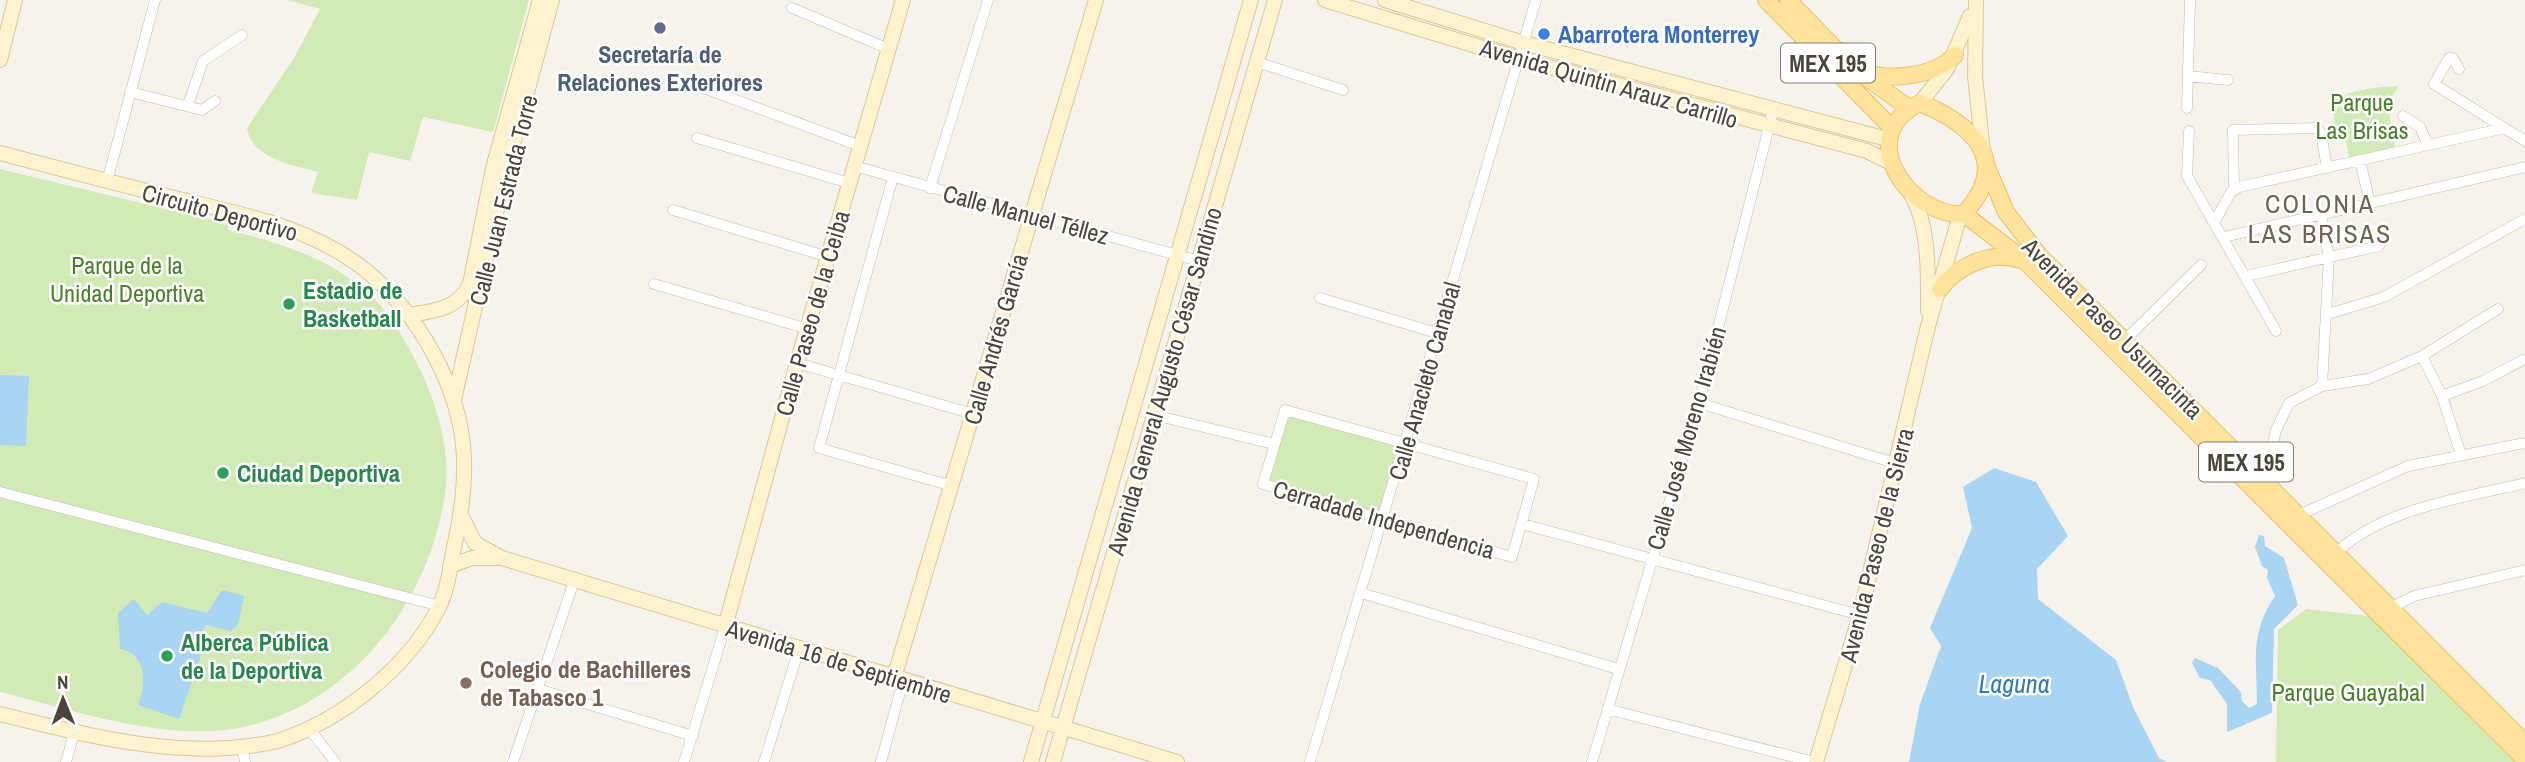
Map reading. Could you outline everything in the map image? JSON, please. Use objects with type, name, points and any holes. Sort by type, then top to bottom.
[{"type":"main road","points":[[0,60],[15,0]]},
{"type":"main road","name":"Calle Juan Estrada Torre","points":[[454,400],[493,202],[540,0]]},
{"type":"main road","name":"Calle Juan Estrada Torre","points":[[408,315],[438,310],[463,299],[470,284],[552,0]]},
{"type":"main road","name":"Calle Paseo de la Ceiba","points":[[725,627],[797,363],[903,0]]},
{"type":"main road","name":"Calle Andrés García","points":[[898,679],[952,486],[1096,0]]},
{"type":"main road","name":"Avenida General Augusto César Sandino","points":[[1031,762],[1251,0]]},
{"type":"main road","name":"Avenida General Augusto César Sandino","points":[[1053,762],[1275,0]]},
{"type":"main road","name":"Avenida Quintin Arauz Carrillo","points":[[1325,0],[1519,59],[1867,151],[1893,164]]},
{"type":"main road","name":"Avenida Quintin Arauz Carrillo","points":[[1385,0],[1524,43],[1773,111],[1889,133]]},
{"type":"main road","name":"MEX 195","points":[[1766,0],[1889,133]]},
{"type":"main road","name":"MEX 195","points":[[1788,0],[1854,69],[1915,106]]},
{"type":"main road","points":[[1976,1],[1975,76],[1985,159],[1980,191],[1962,215],[1934,206],[1908,190],[1893,164],[1889,133],[1915,106],[1955,55],[1976,1]]},
{"type":"main road","points":[[1854,69],[1865,74],[1898,76],[1942,66],[1955,55]]},
{"type":"main road","points":[[1915,106],[1950,118],[1968,132],[1985,159]]},
{"type":"main road","name":"Circuito Deportivo","points":[[0,153],[295,229],[367,271],[419,330],[454,400],[464,457],[461,516],[440,606],[408,654],[353,703],[244,756],[161,752],[0,714]]},
{"type":"main road","name":"Avenida Paseo Usumacinta","points":[[1985,159],[2000,201],[2020,234],[2525,743]]},
{"type":"main road","name":"Avenida Paseo de la Sierra","points":[[1908,190],[1920,216],[1925,246],[1928,326]]},
{"type":"main road","name":"Avenida Paseo Usumacinta","points":[[1962,215],[2025,261],[2525,760]]},
{"type":"main road","name":"Avenida Paseo de la Sierra","points":[[1815,762],[1860,615],[1898,464],[1928,326],[1962,215]]},
{"type":"main road","points":[[1940,289],[1958,271],[1984,259],[2009,257],[2025,261]]},
{"type":"main road","name":"Avenida 16 de Septiembre","points":[[461,516],[475,543],[502,558],[1177,762]]},
{"type":"main road","name":"Avenida 16 de Septiembre","points":[[450,566],[472,558],[502,558]]},
{"type":"street","points":[[107,182],[155,0]]},
{"type":"street","points":[[930,188],[988,0]]},
{"type":"street","name":"Calle Anacleto Canabal","points":[[1310,762],[1406,446],[1536,0]]},
{"type":"street","points":[[2187,108],[2190,0]]},
{"type":"street","points":[[792,8],[889,48]]},
{"type":"street","points":[[188,105],[203,61],[242,34]]},
{"type":"street","points":[[2459,69],[2453,58],[2449,58],[2435,78],[2435,85],[2525,141]]},
{"type":"street","points":[[1257,62],[1343,90]]},
{"type":"street","points":[[2188,76],[2228,80]]},
{"type":"street","points":[[690,83],[860,146]]},
{"type":"street","points":[[130,92],[202,110],[215,101]]},
{"type":"street","name":"Calle José Moreno Irabién","points":[[1592,762],[1699,402],[1773,111]]},
{"type":"street","points":[[2403,116],[2420,127],[2428,145]]},
{"type":"street","points":[[2215,221],[2234,190],[2233,130],[2317,128],[2327,168]]},
{"type":"street","points":[[2234,190],[2505,128]]},
{"type":"street","points":[[2189,131],[2186,174],[2276,331]]},
{"type":"street","points":[[697,138],[849,183]]},
{"type":"street","points":[[2360,160],[2370,204]]},
{"type":"street","name":"Calle Manuel Téllez","points":[[854,166],[1199,261]]},
{"type":"street","points":[[2224,237],[2525,167]]},
{"type":"street","points":[[892,177],[819,448],[952,486]]},
{"type":"street","points":[[673,210],[829,257]]},
{"type":"street","points":[[2321,216],[2329,257],[2322,386]]},
{"type":"street","points":[[2328,314],[2381,299],[2525,219]]},
{"type":"street","points":[[2246,276],[2379,246]]},
{"type":"street","points":[[2125,340],[2201,265]]},
{"type":"street","points":[[654,284],[808,329]]},
{"type":"street","points":[[1320,298],[1437,333]]},
{"type":"street","points":[[2256,472],[2270,457],[2276,430],[2289,403],[2322,386],[2368,379],[2422,356],[2498,309]]},
{"type":"street","points":[[2422,356],[2442,396],[2461,455]]},
{"type":"street","points":[[2442,396],[2483,381],[2523,360]]},
{"type":"street","points":[[797,363],[973,414]]},
{"type":"street","points":[[1699,402],[1898,464]]},
{"type":"street","points":[[1154,415],[1274,444],[1285,410],[1406,446],[1534,479],[1521,524],[1860,615]]},
{"type":"street","points":[[2299,515],[2394,470],[2525,443]]},
{"type":"street","name":"Cerradade Independencia","points":[[1274,444],[1263,484],[1512,557],[1521,524]]},
{"type":"street","points":[[2335,554],[2361,534],[2406,514],[2525,482]]},
{"type":"street","points":[[0,492],[440,606]]},
{"type":"street","points":[[2390,608],[2414,596],[2525,570]]},
{"type":"street","points":[[513,762],[574,581]]},
{"type":"street","points":[[1361,593],[1618,669]]},
{"type":"street","points":[[684,762],[725,627]]},
{"type":"street","points":[[764,762],[799,649]]},
{"type":"street","name":"Calle Andrés García","points":[[881,762],[898,679]]},
{"type":"street","points":[[538,689],[692,736]]},
{"type":"street","points":[[1607,709],[1815,762]]},
{"type":"street","points":[[308,727],[334,762]]},
{"type":"street","points":[[66,762],[74,733]]},
{"type":"green space","points":[[287,0],[529,0],[493,132],[423,117],[410,161],[369,152],[357,200],[311,193],[318,172],[265,154],[250,139],[247,128],[294,58],[320,9]]},
{"type":"green space","name":"Parque Las Brisas","points":[[2399,86],[2385,107],[2389,113],[2396,152],[2350,162],[2344,133],[2335,126],[2332,103],[2354,92]]},
{"type":"green space","name":"Ciudad Deportiva","points":[[0,169],[229,224],[228,230],[301,252],[335,269],[367,292],[387,314],[404,339],[434,404],[446,458],[445,493],[436,534],[422,574],[402,611],[376,645],[347,675],[313,700],[275,718],[233,729],[205,731],[146,727],[86,715],[0,692]]},
{"type":"green space","points":[[1285,410],[1406,446],[1383,517],[1263,484]]},
{"type":"green space","name":"Parque Guayabal","points":[[2306,609],[2369,616],[2514,762],[2276,762],[2278,630]]},
{"type":"water","points":[[0,375],[29,376],[26,446],[0,445]]},
{"type":"water","name":"Laguna","points":[[1994,468],[2036,482],[2068,536],[2037,569],[2038,599],[2116,660],[2133,707],[2159,758],[2167,762],[1909,762],[1920,704],[1941,646],[1930,628],[1972,528],[1963,487]]},
{"type":"water","points":[[2259,535],[2264,536],[2265,546],[2284,558],[2298,605],[2274,629],[2272,713],[2227,732],[2227,704],[2210,680],[2200,678],[2192,663],[2195,658],[2218,668],[2241,692],[2242,701],[2249,708],[2257,704],[2258,636],[2261,623],[2275,596],[2267,578],[2268,570],[2262,566],[2255,547]]},
{"type":"water","name":"Alberca Pública de la Deportiva","points":[[222,590],[244,596],[238,625],[231,631],[206,625],[199,637],[200,659],[179,719],[138,705],[142,689],[142,671],[136,657],[120,649],[118,613],[134,599],[147,615],[162,602],[207,613]]},
{"type":"place","name":"Secretaría de Relaciones Exteriores","points":[[660,28]]},
{"type":"place","name":"Abarrotera Monterrey","points":[[1544,34]]},
{"type":"place","name":"Estadio de Basketball","points":[[289,304]]},
{"type":"place","name":"Ciudad Deportiva","points":[[223,473]]},
{"type":"place","name":"Alberca Pública de la Deportiva","points":[[167,656]]},
{"type":"place","name":"Colegio de Bachilleres de Tabasco 1","points":[[466,683]]},
{"type":"district","name":"COLONIA LAS BRISAS","points":[[2320,218]]},
{"type":"park label","name":"Parque de la Unidad Deportiva","points":[[127,279]]}]
